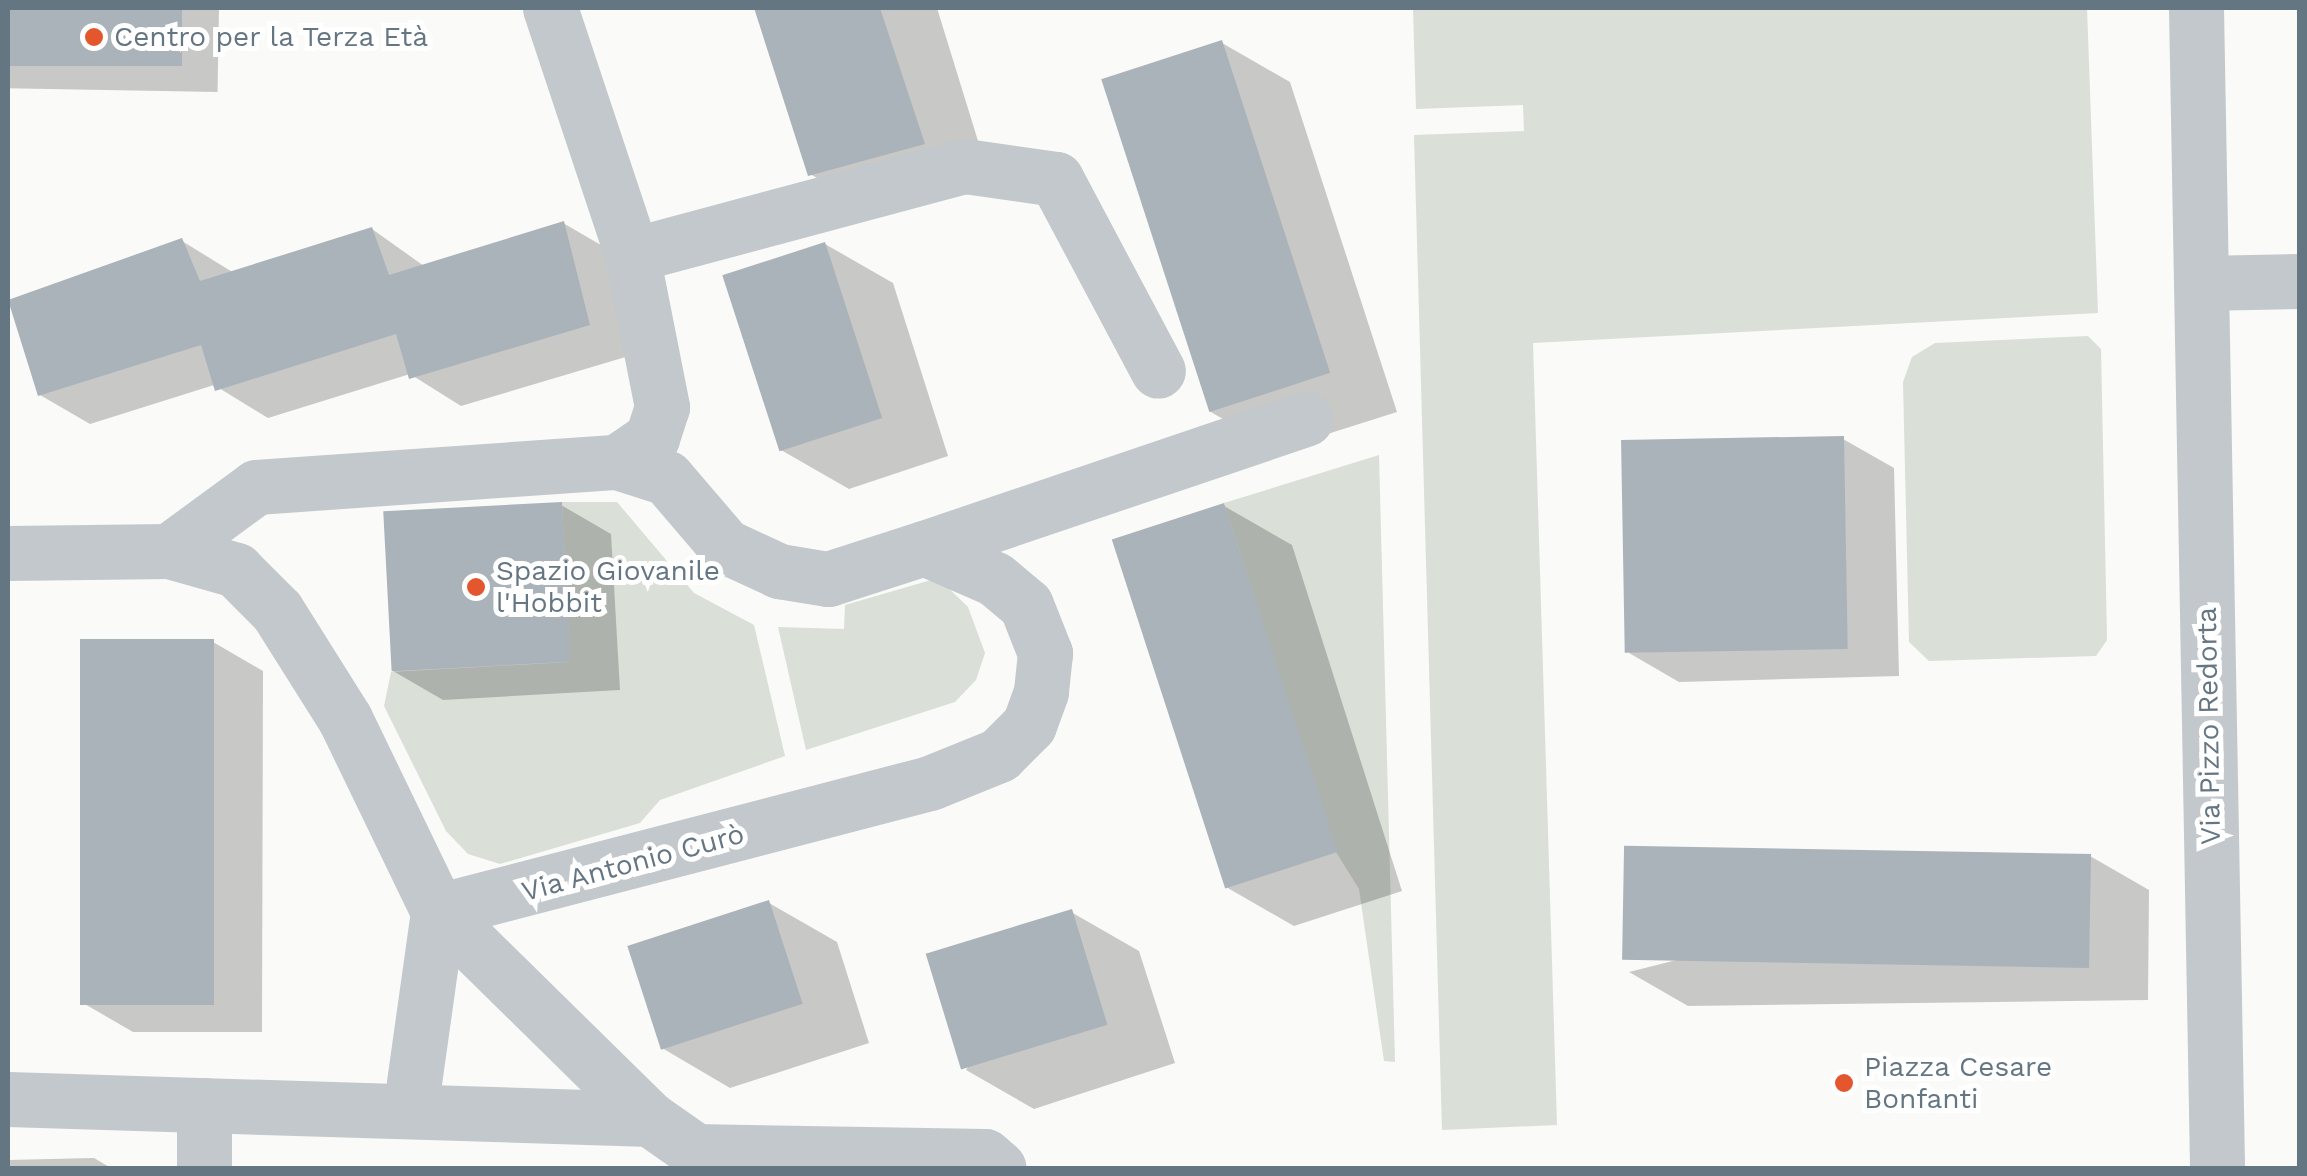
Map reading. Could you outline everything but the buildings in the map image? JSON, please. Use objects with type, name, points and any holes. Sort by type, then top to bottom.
[{"type":"street","points":[[550,8],[632,254],[662,407],[652,438],[617,462]]},
{"type":"street","name":"Via Pizzo Redorta","points":[[2196,8],[2216,1168]]},
{"type":"street","points":[[632,254],[965,166],[1056,179],[1158,371]]},
{"type":"street","points":[[2201,283],[2300,281]]},
{"type":"street","points":[[169,551],[256,487],[617,462],[666,478],[724,546],[780,572],[828,578],[1306,419]]},
{"type":"street","name":"Via Antonio Curò","points":[[438,911],[930,782],[999,754],[1029,724],[1045,653],[1026,605],[994,579],[924,548]]},
{"type":"street","points":[[8,552],[169,551],[236,570],[278,611],[345,719],[438,911],[650,1119],[707,1160],[985,1156],[999,1168]]},
{"type":"street","points":[[410,1112],[438,911]]},
{"type":"street","points":[[8,1099],[650,1119]]},
{"type":"street","points":[[204,1105],[204,1168]]},
{"type":"shaded area","points":[[1413,8],[2087,8],[2098,313],[1533,343],[1557,1125],[1442,1130],[1414,135],[1524,131],[1523,105],[1416,109]]},
{"type":"shaded area","points":[[2088,336],[2101,349],[2107,640],[2096,656],[1929,661],[1909,642],[1903,382],[1912,357],[1935,343]]},
{"type":"shaded area","points":[[1379,455],[1395,1062],[1384,1061],[1359,889],[1336,852],[1224,503]]},
{"type":"shaded area","points":[[562,502],[617,502],[694,593],[754,625],[785,756],[660,800],[640,823],[500,864],[468,854],[446,831],[384,706],[391,672],[570,662]]},
{"type":"shaded area","points":[[938,578],[968,607],[985,653],[976,680],[955,702],[806,750],[778,627],[844,629],[845,605]]},
{"type":"place","name":"Centro per la Terza Età","points":[[94,37]]},
{"type":"place","name":"Spazio Giovanile l'Hobbit","points":[[476,587]]},
{"type":"place","name":"Piazza Cesare Bonfanti","points":[[1844,1083]]}]
